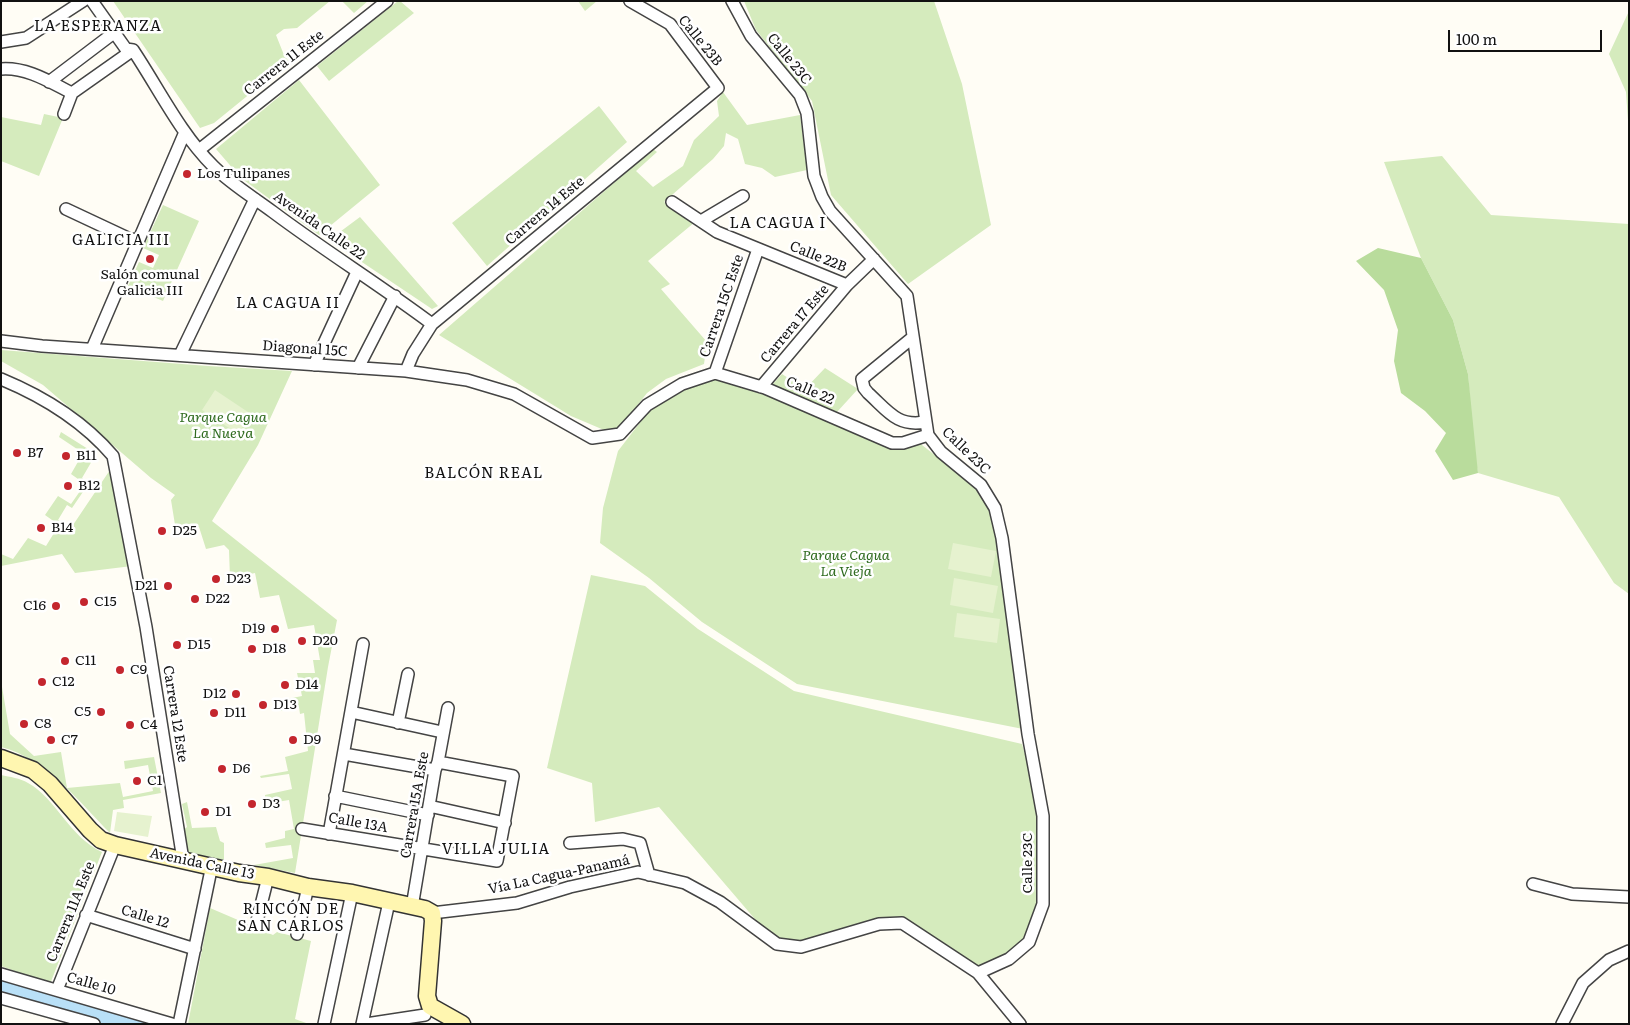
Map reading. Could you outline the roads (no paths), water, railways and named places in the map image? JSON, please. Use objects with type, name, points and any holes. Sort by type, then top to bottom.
[{"type":"main road","name":"Avenida Calle 13","points":[[1,758],[33,770],[50,784],[101,840],[115,845],[212,865],[239,873],[268,877],[308,887],[352,893],[425,909],[432,913]]},
{"type":"main road","points":[[432,913],[427,1017],[462,1024]]},
{"type":"street","points":[[1,42],[26,38],[83,1]]},
{"type":"street","name":"Avenida Calle 22","points":[[92,1],[126,48],[133,50],[185,132],[199,150],[227,179],[432,324]]},
{"type":"street","name":"Carrera 11 Este","points":[[199,150],[387,1]]},
{"type":"street","name":"Calle 23B","points":[[630,1],[670,24],[718,88]]},
{"type":"street","name":"Calle 23C","points":[[732,1],[752,36],[800,95],[807,113],[814,176],[830,211],[907,296],[928,435],[941,452],[981,485],[995,508],[1002,538],[1028,734],[1043,816],[1043,904],[1029,942],[1009,960],[978,973]]},
{"type":"street","points":[[49,82],[115,32]]},
{"type":"street","points":[[64,114],[72,93],[133,50]]},
{"type":"street","points":[[1,69],[10,68],[29,72],[72,93]]},
{"type":"street","name":"Carrera 14 Este","points":[[406,371],[413,354],[432,324],[718,88]]},
{"type":"street","points":[[92,349],[185,132]]},
{"type":"street","points":[[701,221],[743,196]]},
{"type":"street","points":[[180,355],[255,199]]},
{"type":"street","name":"Calle 22B","points":[[672,202],[718,232],[847,285]]},
{"type":"street","points":[[66,209],[130,239],[138,240]]},
{"type":"street","name":"Carrera 15C Este","points":[[715,373],[758,249]]},
{"type":"street","name":"Carrera 17 Este","points":[[761,387],[847,285],[874,259]]},
{"type":"street","points":[[314,365],[358,272]]},
{"type":"street","points":[[358,368],[395,296]]},
{"type":"street","points":[[912,338],[862,379],[864,388],[868,393],[902,422],[908,424],[925,422]]},
{"type":"street","name":"Diagonal 15C","points":[[1,341],[42,346],[406,371],[467,380],[514,394],[592,438],[620,434],[647,405],[682,384],[715,373]]},
{"type":"street","name":"Calle 22","points":[[715,373],[761,387],[892,442],[903,443],[928,435]]},
{"type":"street","name":"Carrera 12 Este","points":[[1,379],[42,398],[96,437],[113,456],[146,626],[183,860]]},
{"type":"street","points":[[329,834],[363,644]]},
{"type":"street","points":[[398,723],[408,674]]},
{"type":"street","name":"Carrera 15A Este","points":[[412,907],[442,732],[448,708]]},
{"type":"street","points":[[351,712],[442,732]]},
{"type":"street","points":[[335,796],[505,823],[513,776],[344,754]]},
{"type":"street","name":"Calle 13A","points":[[302,828],[497,862],[505,823]]},
{"type":"street","points":[[570,843],[623,839],[640,843],[649,875]]},
{"type":"street","name":"Carrera 11A Este","points":[[57,990],[115,845]]},
{"type":"street","points":[[179,1024],[212,865]]},
{"type":"street","name":"Vía La Cagua-Panamá","points":[[432,913],[517,903],[638,872],[685,883],[720,902],[778,944],[801,947],[879,924],[902,923],[978,973],[1020,1024]]},
{"type":"street","points":[[256,925],[268,877]]},
{"type":"street","points":[[1533,884],[1572,894],[1629,897]]},
{"type":"street","points":[[298,934],[308,887]]},
{"type":"street","points":[[324,1024],[352,893]]},
{"type":"street","points":[[362,1024],[389,902]]},
{"type":"street","name":"Calle 12","points":[[86,915],[194,949]]},
{"type":"street","points":[[1562,1024],[1583,983],[1609,960],[1629,951]]},
{"type":"street","name":"Calle 10","points":[[1,974],[172,1024]]},
{"type":"street","points":[[1,998],[71,1021],[94,1024]]},
{"type":"street","points":[[366,1024],[427,1017]]},
{"type":"waterway","points":[[1,984],[138,1024]]},
{"type":"place","name":"Los Tulipanes","points":[[187,174]]},
{"type":"place","name":"Salón comunal Galicia III","points":[[150,259]]},
{"type":"place","name":"B7","points":[[17,453]]},
{"type":"place","name":"B11","points":[[66,456]]},
{"type":"place","name":"B12","points":[[68,486]]},
{"type":"place","name":"B14","points":[[41,528]]},
{"type":"place","name":"D25","points":[[162,531]]},
{"type":"place","name":"D23","points":[[216,579]]},
{"type":"place","name":"D21","points":[[168,586]]},
{"type":"place","name":"D22","points":[[195,599]]},
{"type":"place","name":"C15","points":[[84,602]]},
{"type":"place","name":"C16","points":[[56,606]]},
{"type":"place","name":"D19","points":[[275,629]]},
{"type":"place","name":"D20","points":[[302,641]]},
{"type":"place","name":"D15","points":[[177,645]]},
{"type":"place","name":"D18","points":[[252,649]]},
{"type":"place","name":"C11","points":[[65,661]]},
{"type":"place","name":"C9","points":[[120,670]]},
{"type":"place","name":"C12","points":[[42,682]]},
{"type":"place","name":"D14","points":[[285,685]]},
{"type":"place","name":"D12","points":[[236,694]]},
{"type":"place","name":"D13","points":[[263,705]]},
{"type":"place","name":"C5","points":[[101,712]]},
{"type":"place","name":"D11","points":[[214,713]]},
{"type":"place","name":"C8","points":[[24,724]]},
{"type":"place","name":"C4","points":[[130,725]]},
{"type":"place","name":"C7","points":[[51,740]]},
{"type":"place","name":"D9","points":[[293,740]]},
{"type":"place","name":"D6","points":[[222,769]]},
{"type":"place","name":"C1","points":[[137,781]]},
{"type":"place","name":"D3","points":[[252,804]]},
{"type":"place","name":"D1","points":[[205,812]]},
{"type":"district","name":"LA ESPERANZA","points":[[98,27]]},
{"type":"district","name":"LA CAGUA I","points":[[778,224]]},
{"type":"district","name":"GALICIA III","points":[[121,241]]},
{"type":"district","name":"LA CAGUA II","points":[[288,304]]},
{"type":"district","name":"BALCÓN REAL","points":[[484,474]]},
{"type":"district","name":"VILLA JULIA","points":[[496,850]]},
{"type":"district","name":"RINCÓN DE SAN CARLOS","points":[[291,918]]},
{"type":"park label","name":"Parque Cagua La Nueva","points":[[223,426]]},
{"type":"park label","name":"Parque Cagua La Vieja","points":[[846,564]]}]
